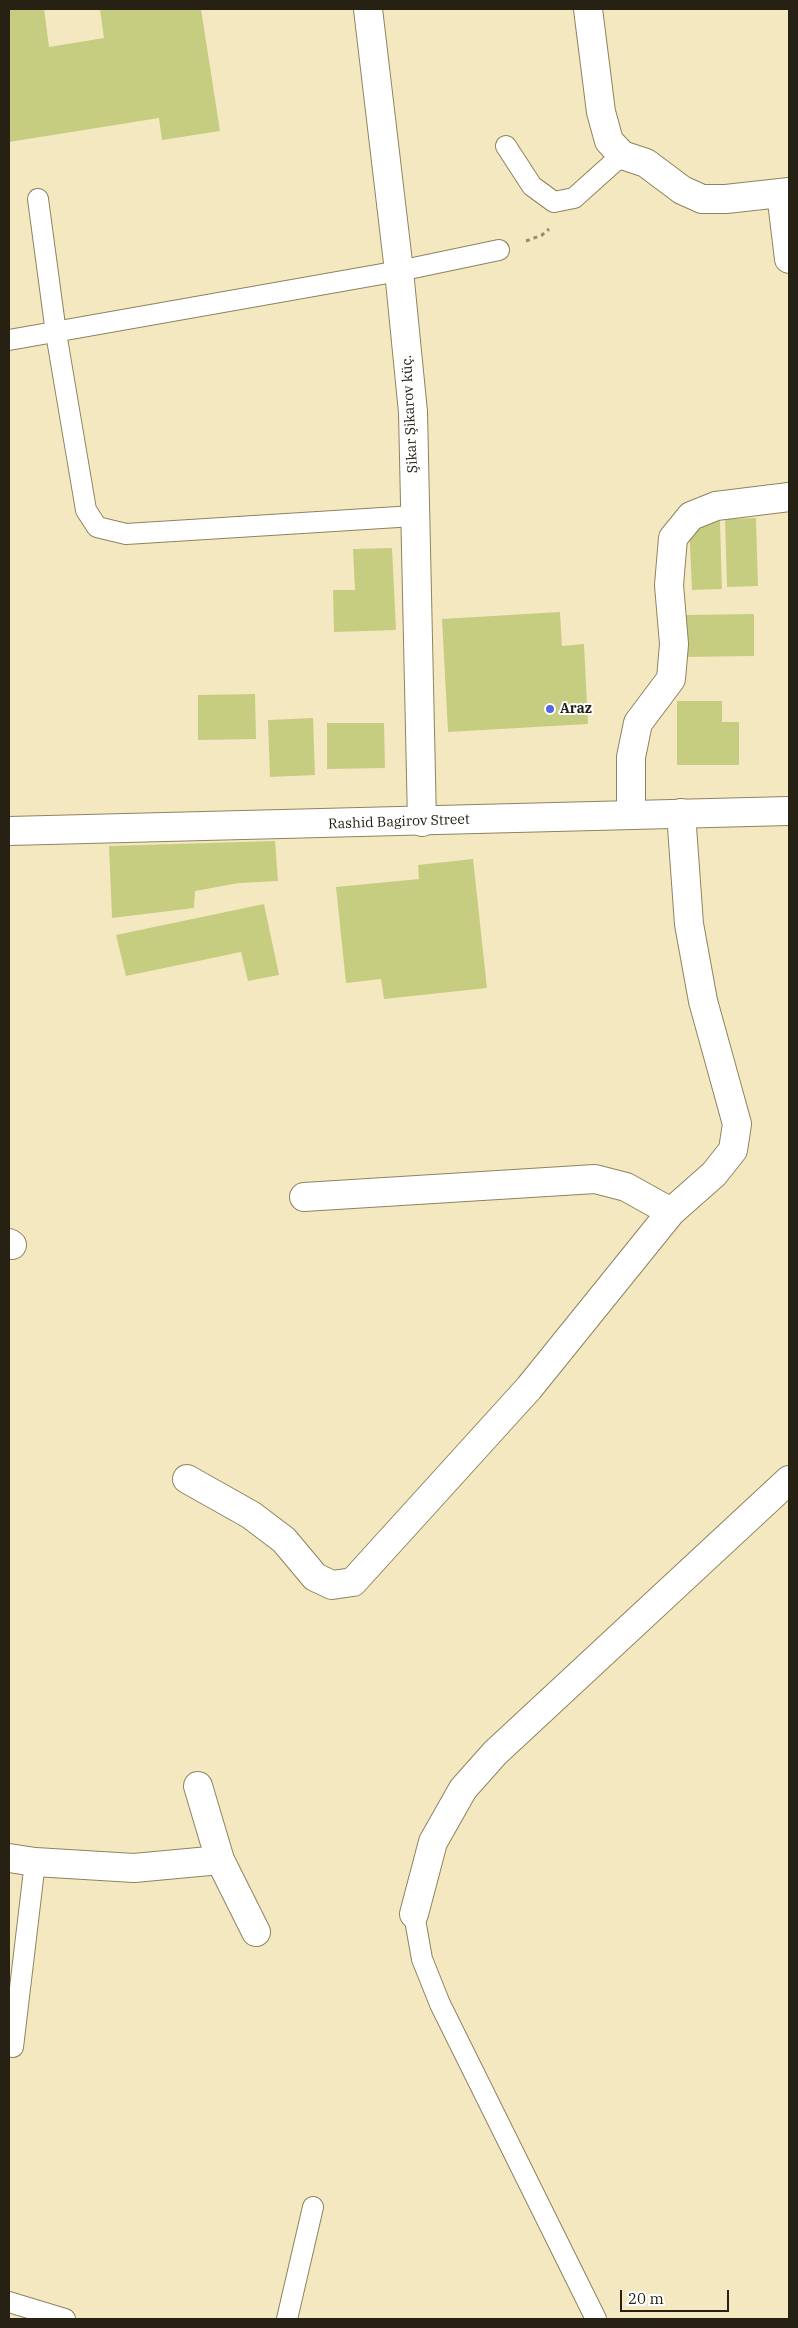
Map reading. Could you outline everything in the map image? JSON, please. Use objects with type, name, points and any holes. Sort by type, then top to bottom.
[{"type":"street","name":"Şikar Şikarov küç.","points":[[368,9],[399,271],[413,412],[422,822]]},
{"type":"street","points":[[588,9],[602,112],[609,141],[622,155],[646,163],[682,190],[702,199],[726,199],[785,193],[789,259]]},
{"type":"street","points":[[631,814],[631,757],[638,722],[671,679],[674,644],[668,585],[673,538],[691,516],[716,506],[789,497]]},
{"type":"street","name":"Rashid Bagirov Street","points":[[9,831],[422,822],[631,814],[789,811]]},
{"type":"street","points":[[187,1479],[252,1515],[284,1540],[315,1577],[332,1585],[353,1582],[529,1388],[671,1212],[714,1174],[733,1150],[737,1124],[703,1001],[689,924],[681,813]]},
{"type":"street","points":[[304,1197],[595,1179],[626,1188],[671,1212]]},
{"type":"street","points":[[414,1914],[433,1842],[463,1789],[495,1753],[789,1480]]},
{"type":"street","points":[[198,1786],[220,1860],[256,1932]]},
{"type":"street","points":[[9,1858],[35,1862],[134,1868],[220,1860]]},
{"type":"lane","points":[[506,146],[532,186],[554,202],[574,198],[622,155]]},
{"type":"lane","points":[[38,199],[56,333],[86,510],[97,527],[126,534],[414,516]]},
{"type":"lane","points":[[9,340],[399,271],[499,250]]},
{"type":"lane","points":[[14,2047],[35,1862]]},
{"type":"lane","points":[[414,1914],[422,1959],[440,2004],[596,2319]]},
{"type":"lane","points":[[287,2319],[313,2207]]},
{"type":"lane","points":[[9,2302],[65,2319]]},
{"type":"building","points":[[44,9],[49,47],[104,38],[100,9],[201,9],[220,131],[162,140],[159,118],[9,142],[9,10]]},
{"type":"building","points":[[756,518],[758,586],[727,587],[725,519]]},
{"type":"building","points":[[720,521],[722,589],[692,590],[689,522]]},
{"type":"building","points":[[392,548],[396,630],[334,632],[333,590],[355,590],[353,549]]},
{"type":"building","points":[[560,612],[562,646],[584,644],[588,724],[448,732],[442,619]]},
{"type":"building","points":[[754,614],[754,656],[686,657],[685,615]]},
{"type":"building","points":[[255,694],[256,739],[198,740],[198,695]]},
{"type":"building","points":[[677,701],[722,701],[722,722],[739,722],[739,765],[677,765]]},
{"type":"building","points":[[313,718],[315,775],[270,777],[268,720]]},
{"type":"building","points":[[327,723],[384,723],[385,768],[327,769]]},
{"type":"building","points":[[275,841],[278,881],[239,883],[195,891],[194,908],[112,918],[109,846]]},
{"type":"building","points":[[473,859],[487,988],[384,999],[381,979],[346,983],[336,887],[419,879],[418,865]]},
{"type":"building","points":[[264,904],[279,975],[248,981],[241,952],[126,976],[116,935]]},
{"type":"place","name":"Araz","points":[[550,709]]}]
